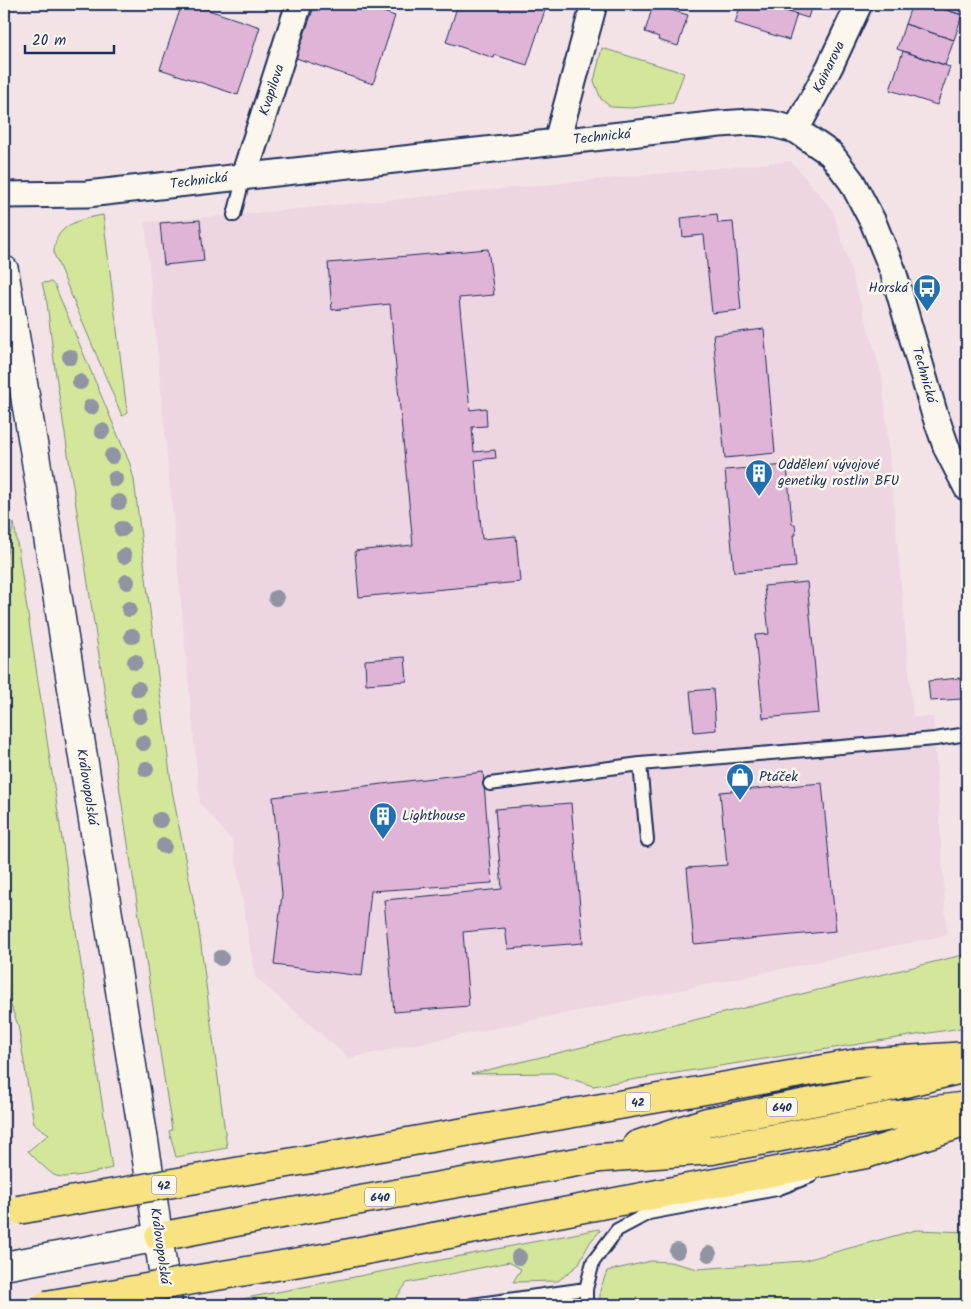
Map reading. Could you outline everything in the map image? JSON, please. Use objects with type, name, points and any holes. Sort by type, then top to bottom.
[{"type":"highway","name":"42","points":[[11,1211],[858,1064],[967,1056]]},
{"type":"highway","name":"640","points":[[600,1158],[707,1122],[885,1088],[967,1068]]},
{"type":"highway","name":"640","points":[[159,1237],[600,1158],[712,1150],[890,1116],[967,1106]]},
{"type":"highway","points":[[46,1305],[329,1257],[866,1154],[967,1122]]},
{"type":"street","name":"Kvapilova","points":[[244,176],[299,4]]},
{"type":"street","points":[[557,141],[594,4]]},
{"type":"street","name":"Kainarova","points":[[796,130],[830,66],[859,4]]},
{"type":"street","name":"Technická","points":[[4,195],[87,194],[557,141],[751,122],[772,124],[796,130],[831,154],[852,182],[873,222],[893,271],[947,449],[967,488]]},
{"type":"street","name":"Královopolská","points":[[4,270],[159,1237],[168,1305]]},
{"type":"street","name":"640","points":[[4,1266],[159,1237]]},
{"type":"lane","points":[[234,216],[244,176]]},
{"type":"lane","points":[[490,784],[640,764],[946,738],[967,734]]},
{"type":"lane","points":[[640,764],[648,840]]},
{"type":"lane","points":[[586,1305],[586,1289],[593,1262],[617,1230],[648,1213],[776,1189],[866,1154]]},
{"type":"lane","points":[[472,1305],[544,1300],[586,1289]]},
{"type":"shaded area","points":[[791,161],[833,211],[882,375],[913,717],[933,717],[947,935],[349,1058],[255,977],[233,842],[200,803],[145,222]]},
{"type":"green space","points":[[602,48],[684,73],[673,103],[632,108],[611,107],[601,99],[594,81]]},
{"type":"green space","points":[[103,215],[127,412],[122,416],[54,254],[58,236],[63,230],[77,221]]},
{"type":"green space","points":[[51,282],[55,286],[130,464],[134,480],[172,790],[199,930],[227,1148],[176,1157],[169,1131],[172,1130],[55,369],[47,303],[42,283]]},
{"type":"green space","points":[[14,523],[112,1168],[66,1177],[54,1175],[28,1151],[49,1134],[34,1124],[18,1025],[8,998],[4,957],[4,565]]},
{"type":"green space","points":[[967,954],[967,1027],[593,1086],[554,1073],[471,1074]]},
{"type":"green space","points":[[599,1229],[600,1231],[590,1242],[578,1265],[558,1281],[513,1282],[521,1269],[509,1262],[407,1283],[391,1305],[211,1305]]},
{"type":"green space","points":[[916,1230],[967,1232],[967,1305],[600,1305],[600,1290],[607,1271],[651,1261],[670,1262],[698,1269],[802,1261]]},
{"type":"building","points":[[182,4],[190,4],[260,27],[238,95],[160,69]]},
{"type":"building","points":[[315,4],[359,4],[395,16],[373,84],[296,58]]},
{"type":"building","points":[[458,4],[547,4],[527,65],[495,55],[494,58],[446,42]]},
{"type":"building","points":[[741,4],[763,4],[797,14],[789,40],[735,23]]},
{"type":"building","points":[[763,4],[812,4],[808,18]]},
{"type":"building","points":[[912,4],[928,4],[962,15],[954,40],[905,24]]},
{"type":"building","points":[[928,4],[966,4],[962,15]]},
{"type":"building","points":[[653,5],[688,15],[678,46],[658,40],[659,37],[645,32]]},
{"type":"building","points":[[905,24],[954,40],[945,65],[897,49]]},
{"type":"building","points":[[903,51],[950,67],[937,105],[890,90]]},
{"type":"building","points":[[717,214],[718,223],[733,222],[741,310],[712,313],[704,235],[683,237],[681,218]]},
{"type":"building","points":[[200,220],[204,261],[164,265],[160,223]]},
{"type":"building","points":[[488,249],[494,295],[459,298],[470,410],[486,408],[487,426],[472,427],[474,452],[495,450],[496,458],[475,460],[482,539],[516,536],[520,582],[359,597],[355,551],[413,545],[390,304],[332,310],[328,263]]},
{"type":"building","points":[[764,329],[775,453],[725,458],[713,335]]},
{"type":"building","name":"Oddělení vývojové genetiky rostlin BFU","points":[[787,465],[792,524],[795,524],[796,535],[793,535],[796,567],[734,572],[725,470]]},
{"type":"building","points":[[807,582],[819,713],[763,718],[755,635],[769,634],[764,586]]},
{"type":"building","points":[[405,657],[407,681],[366,684],[365,660]]},
{"type":"building","points":[[960,678],[962,699],[930,701],[928,681]]},
{"type":"building","points":[[713,689],[716,730],[694,732],[690,691]]},
{"type":"building","name":"Lighthouse","points":[[483,772],[492,883],[371,891],[362,976],[274,965],[282,894],[273,797]]},
{"type":"building","points":[[822,783],[836,931],[694,944],[687,868],[727,865],[720,792]]},
{"type":"building","points":[[571,803],[583,943],[508,949],[505,928],[463,932],[469,1006],[394,1012],[384,900],[502,889],[495,809]]},
{"type":"place","name":"Horská","points":[[927,312]]},
{"type":"place","name":"Oddělení vývojové genetiky rostlin BFU","points":[[759,497]]},
{"type":"place","name":"Ptáček","points":[[740,801]]},
{"type":"place","name":"Lighthouse","points":[[383,840]]}]
